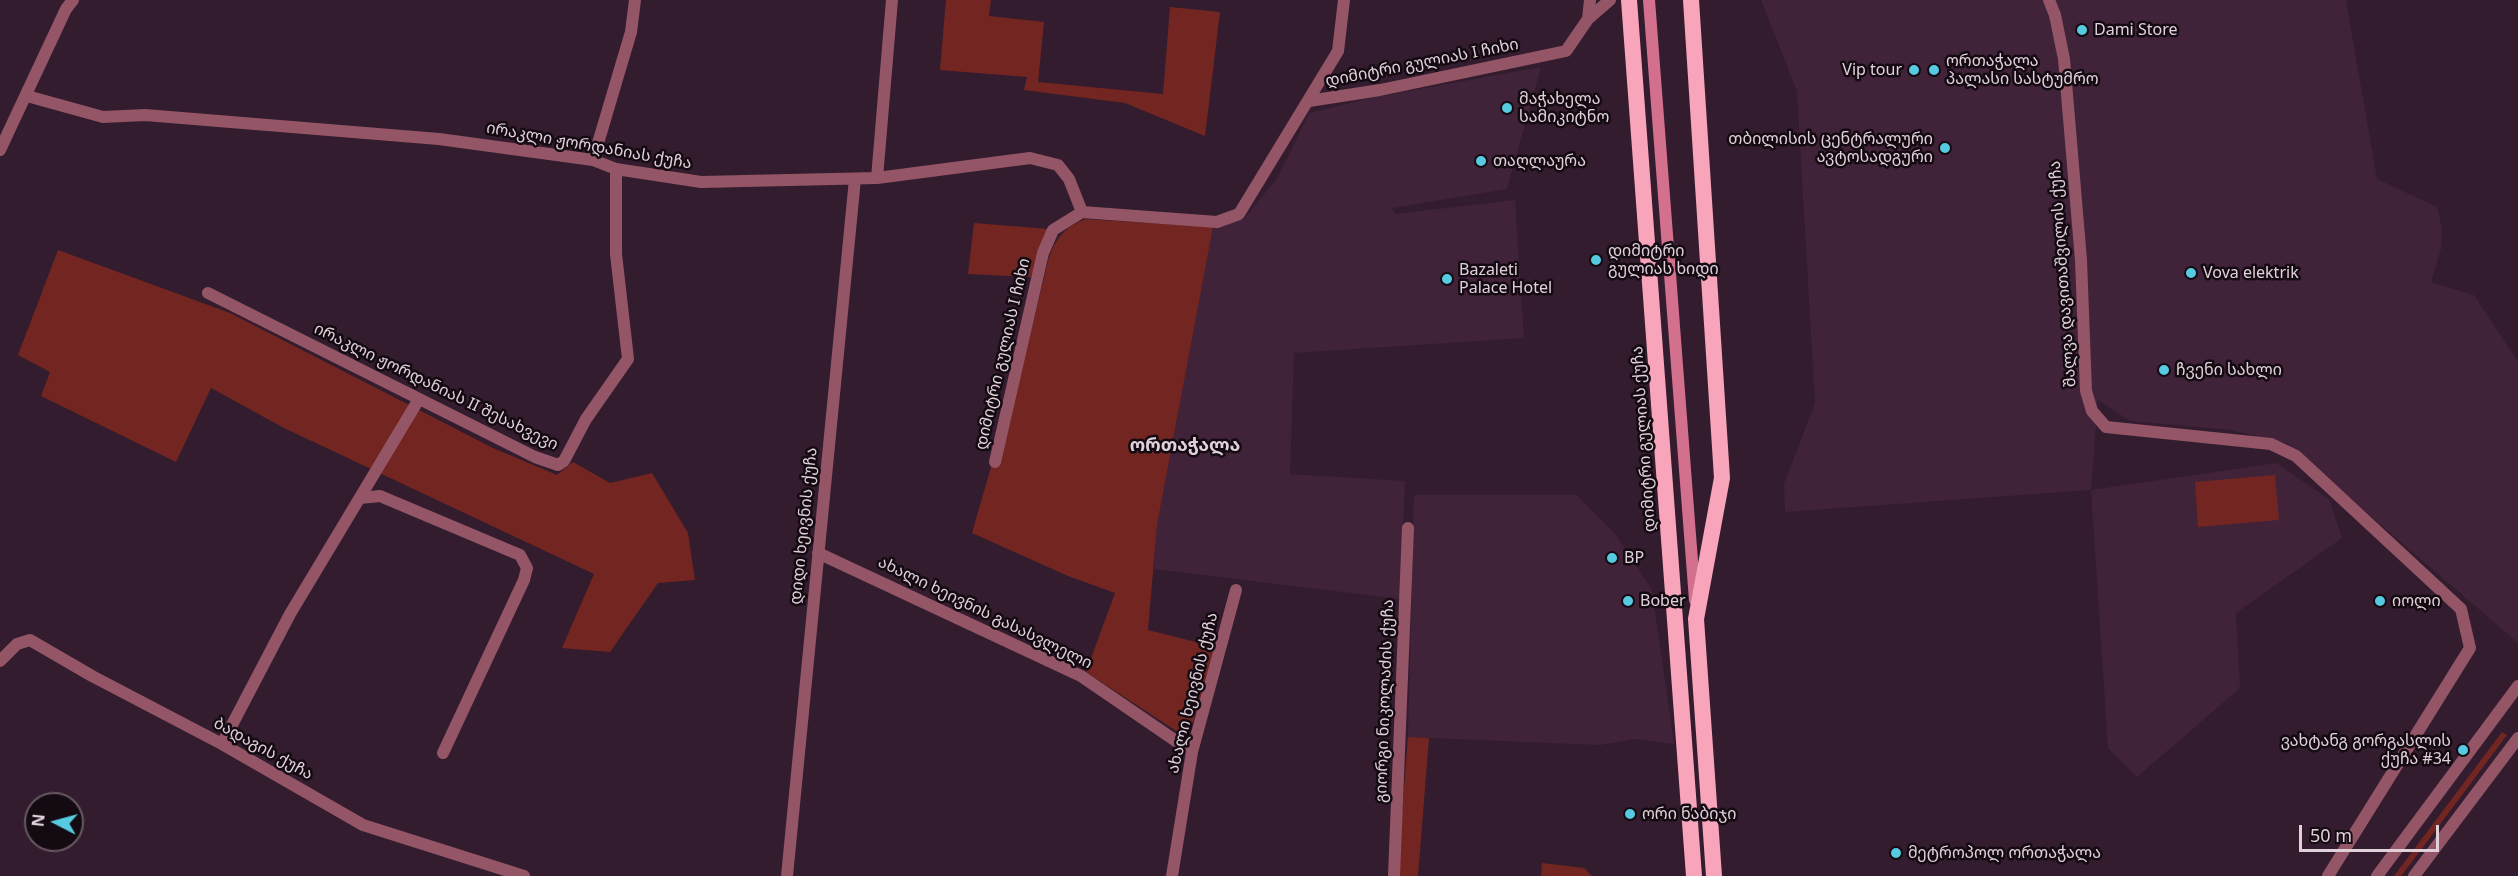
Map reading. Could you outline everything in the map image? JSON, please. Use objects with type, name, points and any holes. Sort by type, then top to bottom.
[{"type":"highway","name":"დიმიტრი გულიას ქუჩა","points":[[1629,0],[1694,876]]},
{"type":"highway","points":[[1691,0],[1722,478],[1696,619],[1714,876]]},
{"type":"main road","points":[[1649,0],[1685,443],[1696,619]]},
{"type":"street","points":[[0,150],[66,9],[73,0]]},
{"type":"street","points":[[593,160],[631,32],[635,0]]},
{"type":"street","points":[[877,178],[892,0]]},
{"type":"street","points":[[1309,101],[1338,51],[1344,0]]},
{"type":"street","points":[[1588,19],[1590,0]]},
{"type":"street","points":[[1588,19],[1610,0]]},
{"type":"street","name":"შალვა დავითაშვილის ქუჩა","points":[[2049,0],[2055,15],[2064,59],[2081,260],[2085,380],[2092,411],[2106,428],[2271,444],[2296,456],[2461,609],[2470,648],[2328,876]]},
{"type":"street","name":"დიმიტრი გულიას I ჩიხი","points":[[995,462],[1043,253],[1053,230],[1082,212],[1217,222],[1239,214],[1309,101],[1380,90],[1566,51],[1588,19]]},
{"type":"street","name":"ირაკლი ჟორდანიას ქუჩა","points":[[27,96],[103,117],[145,115],[427,138],[593,160],[616,169],[701,182],[877,178],[1030,158],[1058,165],[1069,179],[1082,212]]},
{"type":"street","name":"ირაკლი ჟორდანიას II შესახვევი","points":[[208,293],[536,458],[558,465],[564,461],[586,419],[627,359],[616,254],[616,169]]},
{"type":"street","name":"დიდი ხეივნის ქუჩა","points":[[787,876],[855,179]]},
{"type":"street","points":[[222,744],[290,614],[419,399]]},
{"type":"street","points":[[360,498],[380,496],[520,555],[527,568],[524,580],[443,753]]},
{"type":"street","name":"გიორგი ნიკოლაძის ქუჩა","points":[[1394,876],[1408,528]]},
{"type":"street","name":"ახალი ხეივნის გასასვლელი","points":[[818,553],[1081,676],[1192,752]]},
{"type":"street","name":"ახალი ხეივნის ქუჩა","points":[[1172,876],[1192,752],[1236,590]]},
{"type":"street","name":"ბადაგის ქუჩა","points":[[0,661],[16,644],[30,640],[92,676],[222,744],[363,825],[524,876]]},
{"type":"street","points":[[2378,876],[2518,686]]},
{"type":"street","points":[[2414,876],[2518,738]]},
{"type":"shaded area","points":[[946,0],[991,0],[989,16],[1044,22],[1038,82],[1163,94],[1170,7],[1220,12],[1205,136],[1125,103],[1024,90],[1027,77],[940,70]]},
{"type":"shaded area","points":[[1761,0],[2346,0],[2377,179],[2437,207],[2442,228],[2441,249],[2431,282],[2474,295],[2518,362],[2518,643],[2286,443],[2231,430],[2130,421],[2098,400],[2091,490],[1785,512],[1784,484],[1815,403],[1797,91]]},
{"type":"shaded area","points":[[1541,67],[1507,189],[1392,208],[1395,214],[1515,200],[1524,338],[1294,353],[1290,474],[1405,481],[1400,599],[1154,569],[1157,525],[1213,227],[1244,219],[1278,177],[1309,113],[1376,97]]},
{"type":"shaded area","points":[[1085,219],[1213,227],[1157,525],[1148,630],[1215,647],[1207,684],[1187,738],[1086,672],[1115,593],[1068,576],[972,533],[991,467],[998,467],[1049,257],[1062,234]]},
{"type":"shaded area","points":[[974,223],[1048,229],[1031,277],[968,274]]},
{"type":"shaded area","points":[[58,250],[230,313],[493,448],[557,475],[573,462],[610,483],[652,473],[688,533],[695,580],[658,583],[610,652],[562,648],[594,574],[284,428],[211,388],[176,462],[41,396],[50,372],[18,355]]},
{"type":"shaded area","points":[[2276,463],[2329,499],[2342,538],[2236,613],[2240,688],[2137,777],[2108,748],[2091,490]]},
{"type":"shaded area","points":[[2275,475],[2279,520],[2198,527],[2195,482]]},
{"type":"shaded area","points":[[1414,495],[1577,495],[1616,535],[1652,590],[1674,744],[1635,739],[1600,745],[1408,737]]},
{"type":"shaded area","points":[[2502,732],[2507,735],[2401,876],[2394,876]]},
{"type":"shaded area","points":[[1408,737],[1429,738],[1418,876],[1397,876]]},
{"type":"shaded area","points":[[1542,863],[1584,868],[1592,876],[1541,876]]},
{"type":"place","name":"Dami Store","points":[[2082,30]]},
{"type":"place","name":"Vip tour","points":[[1914,70]]},
{"type":"place","name":"ორთაჭალა პალასი სასტუმრო","points":[[1934,70]]},
{"type":"place","name":"მაჭახელა სამიკიტნო","points":[[1507,108]]},
{"type":"place","name":"თბილისის ცენტრალური ავტოსადგური","points":[[1945,148]]},
{"type":"place","name":"თაღლაურა","points":[[1481,161]]},
{"type":"place","name":"დიმიტრი გულიას ხიდი","points":[[1596,260]]},
{"type":"place","name":"Vova elektrik","points":[[2191,273]]},
{"type":"place","name":"Bazaleti Palace Hotel","points":[[1447,279]]},
{"type":"place","name":"ჩვენი სახლი","points":[[2164,370]]},
{"type":"place","name":"BP","points":[[1612,558]]},
{"type":"place","name":"Bober","points":[[1628,601]]},
{"type":"place","name":"იოლი","points":[[2380,601]]},
{"type":"place","name":"ვახტანგ გორგასლის ქუჩა #34","points":[[2463,750]]},
{"type":"place","name":"ორი ნაბიჯი","points":[[1630,814]]},
{"type":"place","name":"მეტროპოლ ორთაჭალა","points":[[1896,853]]},
{"type":"district","name":"ორთაჭალა","points":[[1185,446]]}]
